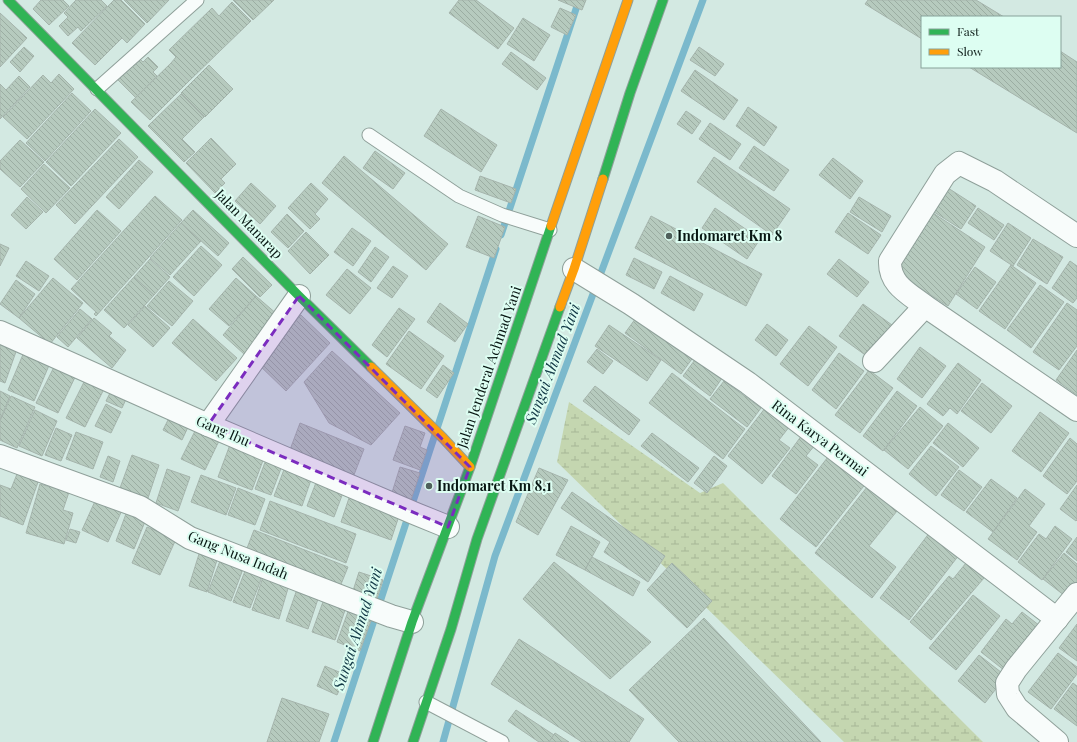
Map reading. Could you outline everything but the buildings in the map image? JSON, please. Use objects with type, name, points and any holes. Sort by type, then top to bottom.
[{"type":"main road","name":"Jalan Manarap","points":[[8,0],[299,296],[443,438],[470,467]]},
{"type":"main road","points":[[413,742],[451,629],[477,539],[574,269],[630,93],[663,0]]},
{"type":"main road","name":"Jalan Jenderal Achmad Yani","points":[[373,742],[412,622],[470,467],[550,230],[602,89],[625,1]]},
{"type":"main road","points":[[619,92],[630,93]]},
{"type":"street","points":[[1077,236],[995,182],[960,163],[945,174],[890,261],[892,277],[902,288],[925,306],[1077,410]]},
{"type":"street","name":"Rina Karya Permai","points":[[574,269],[631,304],[748,383],[1057,619]]},
{"type":"street","points":[[208,425],[299,296]]},
{"type":"street","points":[[874,361],[925,306]]},
{"type":"street","name":"Gang Ibu","points":[[0,332],[208,425],[448,527]]},
{"type":"street","name":"Gang Nusa Indah","points":[[0,456],[140,507],[190,538],[391,616],[412,622]]},
{"type":"street","points":[[1057,742],[1017,708],[1008,694],[1007,683],[1077,594]]},
{"type":"lane","points":[[97,89],[197,0]]},
{"type":"lane","points":[[369,135],[459,196],[502,215],[550,230]]},
{"type":"lane","points":[[426,702],[502,742]]},
{"type":"highlighted area","points":[[299,296],[470,467],[448,527],[208,425]]},
{"type":"green space","points":[[569,402],[700,493],[723,483],[983,742],[844,742],[557,462]]},
{"type":"waterway","name":"Sungai Ahmad Yani","points":[[501,235],[579,0]]},
{"type":"waterway","name":"Sungai Ahmad Yani","points":[[443,742],[495,556],[703,0]]},
{"type":"waterway","name":"Sungai Ahmad Yani","points":[[334,742],[496,249]]},
{"type":"traffic: fast","points":[[8,0],[299,296],[371,367]]},
{"type":"traffic: fast","points":[[603,179],[630,93],[663,0]]},
{"type":"traffic: fast","points":[[373,742],[412,622],[470,467],[551,226]]},
{"type":"traffic: fast","points":[[413,742],[451,629],[477,539],[560,307]]},
{"type":"traffic: slow","points":[[551,226],[628,0]]},
{"type":"traffic: slow","points":[[560,307],[603,179]]},
{"type":"traffic: slow","points":[[371,367],[443,438],[470,467]]},
{"type":"place","name":"Indomaret Km 8","points":[[669,236]]},
{"type":"place","name":"Indomaret Km 8,1","points":[[429,486]]}]
